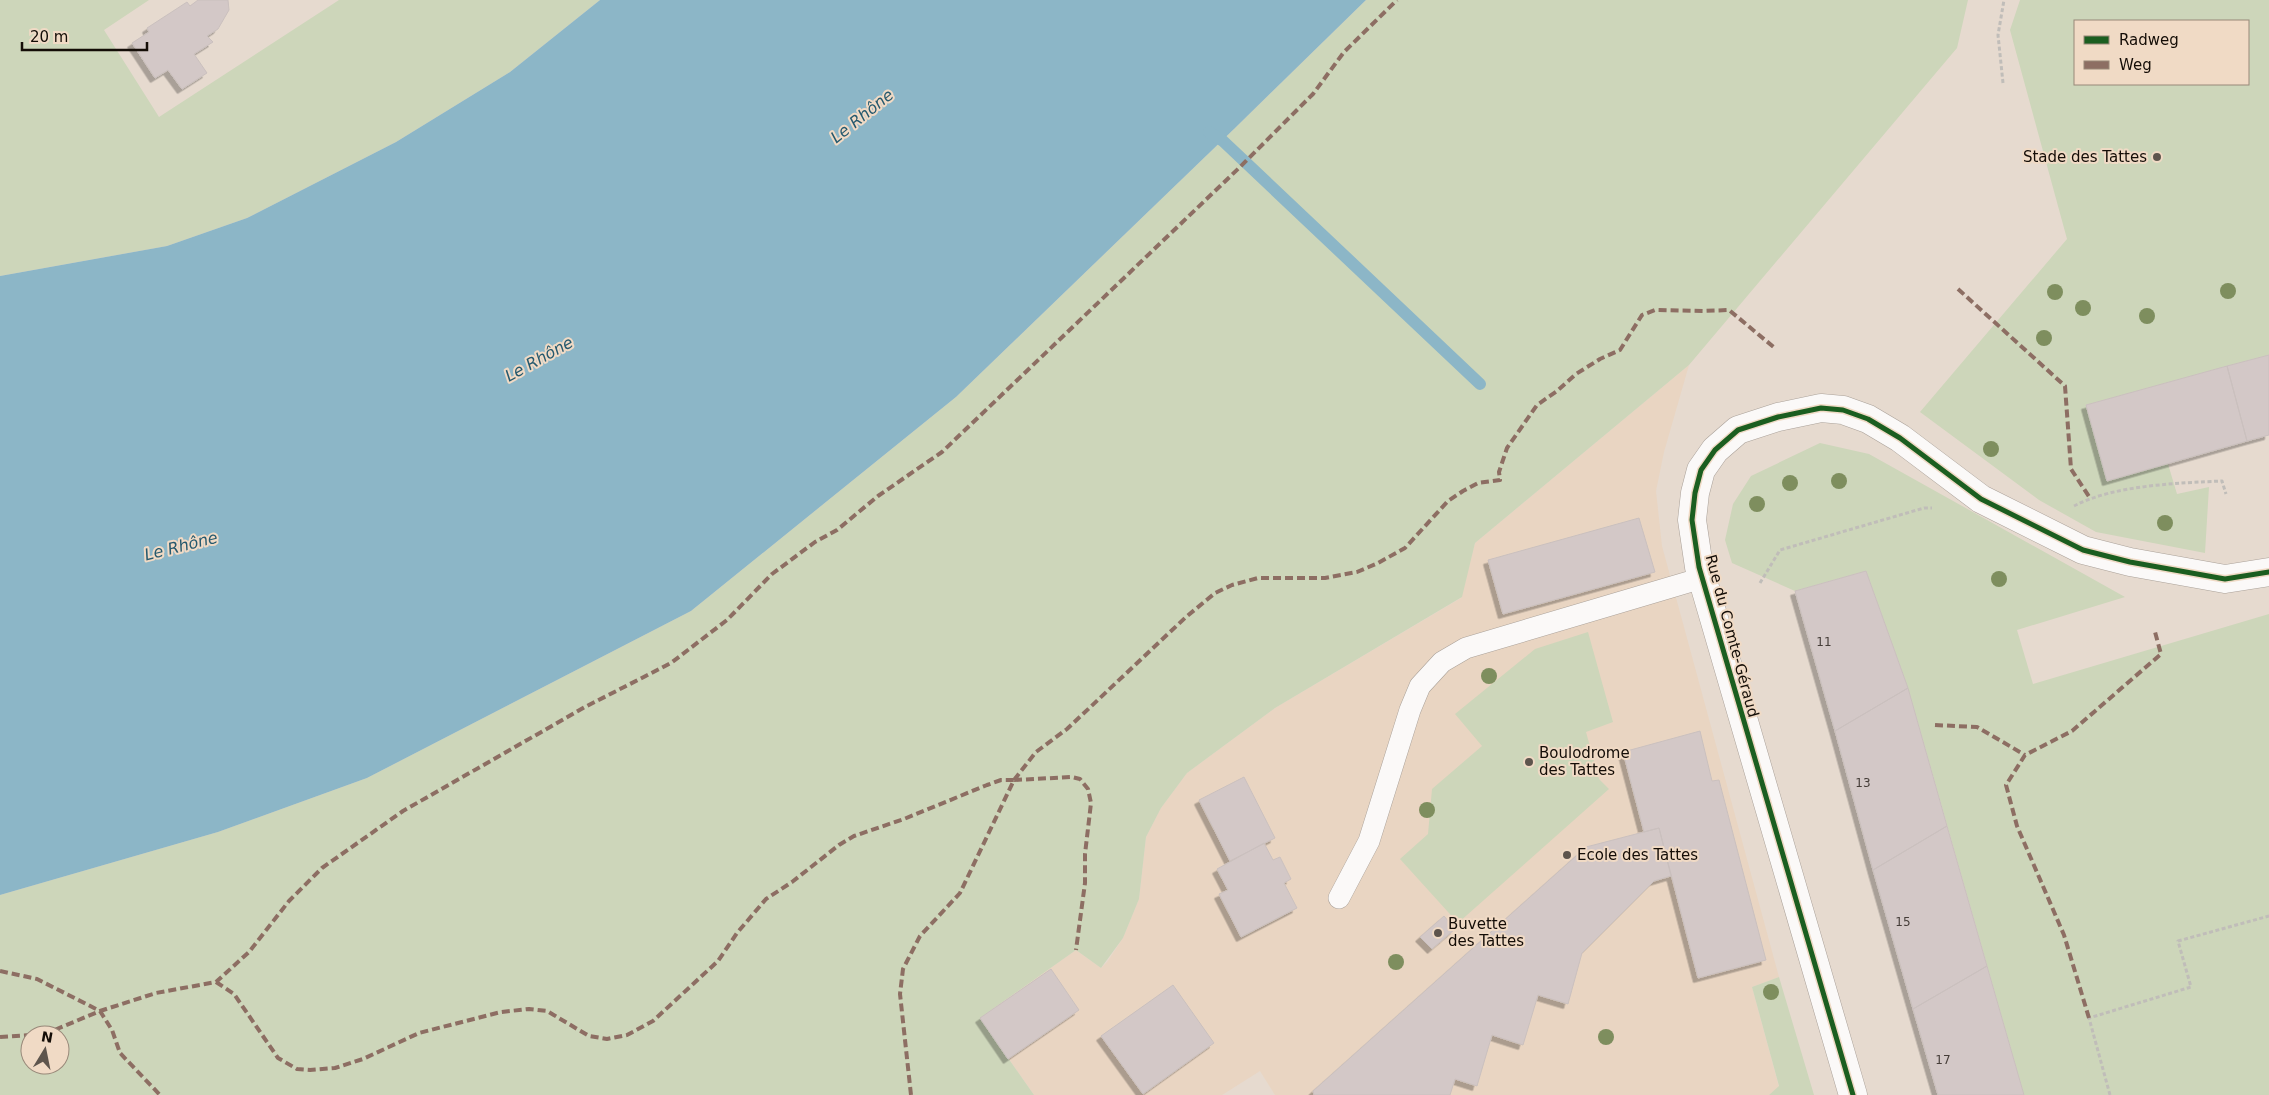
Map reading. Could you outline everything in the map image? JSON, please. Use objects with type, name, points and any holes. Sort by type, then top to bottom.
[{"type":"street","name":"Rue du Comte-Géraud","points":[[1853,1095],[1702,578],[1692,520],[1695,492],[1702,470],[1715,450],[1738,430],[1778,417],[1821,408],[1843,410],[1868,419],[1900,438],[1980,499],[2083,550],[2130,562],[2225,579],[2269,572]]},
{"type":"lane","points":[[1339,898],[1369,841],[1410,710],[1420,686],[1442,662],[1466,648],[1702,578]]},
{"type":"path","points":[[2003,84],[1998,35],[2004,0]]},
{"type":"path","points":[[2048,534],[2055,516],[2090,498],[2167,484],[2222,481],[2226,494]]},
{"type":"path","points":[[1760,583],[1780,550],[1924,508],[1934,508]]},
{"type":"path","points":[[2110,1095],[2089,1018],[2191,987],[2178,941],[2269,916]]},
{"type":"shaded area","points":[[1689,365],[1664,452],[1656,491],[1662,546],[1779,977],[1752,987],[1779,1087],[1769,1095],[1275,1095],[1260,1071],[1222,1095],[1034,1095],[980,1018],[1076,950],[1101,968],[1107,962],[1123,938],[1139,899],[1146,837],[1161,808],[1187,773],[1275,708],[1461,598],[1475,543]]},
{"type":"green space","points":[[0,0],[149,0],[104,30],[159,117],[339,0],[600,0],[510,72],[396,142],[247,218],[167,246],[0,276]]},
{"type":"green space","points":[[1366,0],[1968,0],[1957,48],[1689,365],[1475,543],[1462,597],[1275,708],[1187,773],[1161,808],[1146,837],[1139,899],[1123,938],[1101,968],[1076,950],[980,1018],[1034,1095],[0,1095],[0,895],[218,832],[367,778],[691,611],[956,397]]},
{"type":"green space","points":[[2020,0],[2269,0],[2269,355],[2086,405],[2107,480],[2168,464],[2177,494],[2209,487],[2205,553],[2096,532],[2039,500],[1920,412],[2067,239],[2010,30]]},
{"type":"green space","points":[[1820,443],[1869,454],[2125,597],[2017,630],[2033,684],[2269,614],[2269,1095],[2024,1095],[1908,688],[1866,571],[1795,591],[1732,563],[1725,540],[1733,504],[1751,476]]},
{"type":"green space","name":"Boulodrome des Tattes","points":[[1588,632],[1613,722],[1586,732],[1599,779],[1609,789],[1458,923],[1400,859],[1428,834],[1432,789],[1482,746],[1455,714],[1535,649]]},
{"type":"green space","points":[[1779,977],[1814,1095],[1769,1095],[1779,1086],[1752,987]]},
{"type":"water","name":"Le Rhône","points":[[600,0],[1366,0],[956,397],[691,611],[367,778],[218,832],[0,895],[0,276],[167,246],[247,218],[396,142],[510,72]]},
{"type":"building","points":[[198,0],[228,0],[229,10],[218,29],[207,36],[213,42],[194,54],[207,73],[182,89],[168,70],[155,78],[132,43],[149,32],[147,28],[187,2],[190,6]]},
{"type":"building","points":[[2269,355],[2269,435],[2247,441],[2227,366]]},
{"type":"building","points":[[2227,366],[2247,441],[2107,481],[2086,405]]},
{"type":"building","points":[[1639,518],[1655,572],[1503,614],[1488,560]]},
{"type":"building","points":[[1866,571],[1908,688],[1835,731],[1795,591]]},
{"type":"building","points":[[1908,688],[1947,826],[1873,870],[1835,731]]},
{"type":"building","points":[[1700,731],[1712,781],[1719,780],[1766,960],[1698,978],[1659,828],[1644,832],[1623,752]]},
{"type":"building","points":[[1244,777],[1275,838],[1230,861],[1199,800]]},
{"type":"building","points":[[1947,826],[1987,966],[1913,1009],[1873,870]]},
{"type":"building","points":[[1659,828],[1671,876],[1654,881],[1582,953],[1568,1004],[1538,995],[1523,1045],[1492,1035],[1477,1086],[1455,1079],[1450,1095],[1314,1095],[1313,1091],[1586,847]]},
{"type":"building","points":[[1264,843],[1273,860],[1280,857],[1291,879],[1284,883],[1297,908],[1241,937],[1219,894],[1228,890],[1217,869]]},
{"type":"building","name":"Buvette des Tattes","points":[[1444,916],[1455,929],[1432,949],[1420,937]]},
{"type":"building","points":[[1987,966],[2024,1095],[1938,1095],[1913,1009]]},
{"type":"building","points":[[1051,969],[1079,1010],[1008,1059],[980,1018]]},
{"type":"building","points":[[1173,985],[1214,1043],[1143,1094],[1101,1036]]},
{"type":"waterway","points":[[1209,132],[1223,141],[1480,384]]},
{"type":"marked path","points":[[67,1025],[100,1011],[156,993],[216,982],[249,952],[289,901],[322,868],[403,811],[585,707],[671,663],[727,620],[772,574],[815,542],[837,530],[878,496],[942,452],[1239,168],[1313,94],[1344,52],[1397,0]]},
{"type":"marked path","points":[[1958,289],[2065,386],[2071,469],[2090,498]]},
{"type":"marked path","points":[[1014,780],[1036,752],[1067,729],[1186,617],[1215,593],[1232,585],[1258,578],[1325,578],[1357,572],[1405,548],[1448,501],[1463,491],[1478,483],[1500,480],[1499,472],[1507,448],[1537,405],[1576,374],[1600,359],[1620,350],[1642,315],[1655,310],[1729,310],[1776,349]]},
{"type":"marked path","points":[[2089,1018],[2064,935],[2017,826],[2006,785],[2025,755],[2072,731],[2161,654],[2155,632]]},
{"type":"marked path","points":[[1935,725],[1977,727],[2025,755]]},
{"type":"marked path","points":[[1014,780],[1072,777],[1080,779],[1088,789],[1091,803],[1085,854],[1085,883],[1076,950]]},
{"type":"marked path","points":[[216,982],[234,994],[278,1058],[297,1069],[335,1068],[363,1059],[419,1033],[501,1012],[529,1009],[547,1011],[589,1036],[607,1039],[627,1035],[653,1021],[718,961],[737,933],[766,899],[792,882],[839,845],[854,836],[904,819],[987,785],[1001,780],[1014,780],[960,893],[920,936],[903,969],[900,994],[911,1095]]},
{"type":"marked path","points":[[0,971],[37,979],[100,1011],[112,1030],[120,1053],[160,1095]]},
{"type":"marked path","points":[[0,1037],[20,1036]]},
{"type":"cycle path","points":[[1853,1095],[1699,567],[1692,520],[1695,493],[1701,470],[1715,450],[1738,430],[1778,417],[1821,408],[1843,410],[1868,419],[1900,438],[1981,499],[2083,550],[2130,562],[2225,579],[2269,572]]},
{"type":"place","name":"Stade des Tattes","points":[[2157,157]]},
{"type":"place","name":"Boulodrome des Tattes","points":[[1529,762]]},
{"type":"place","name":"Ecole des Tattes","points":[[1567,855]]},
{"type":"place","name":"Buvette des Tattes","points":[[1438,933]]}]
